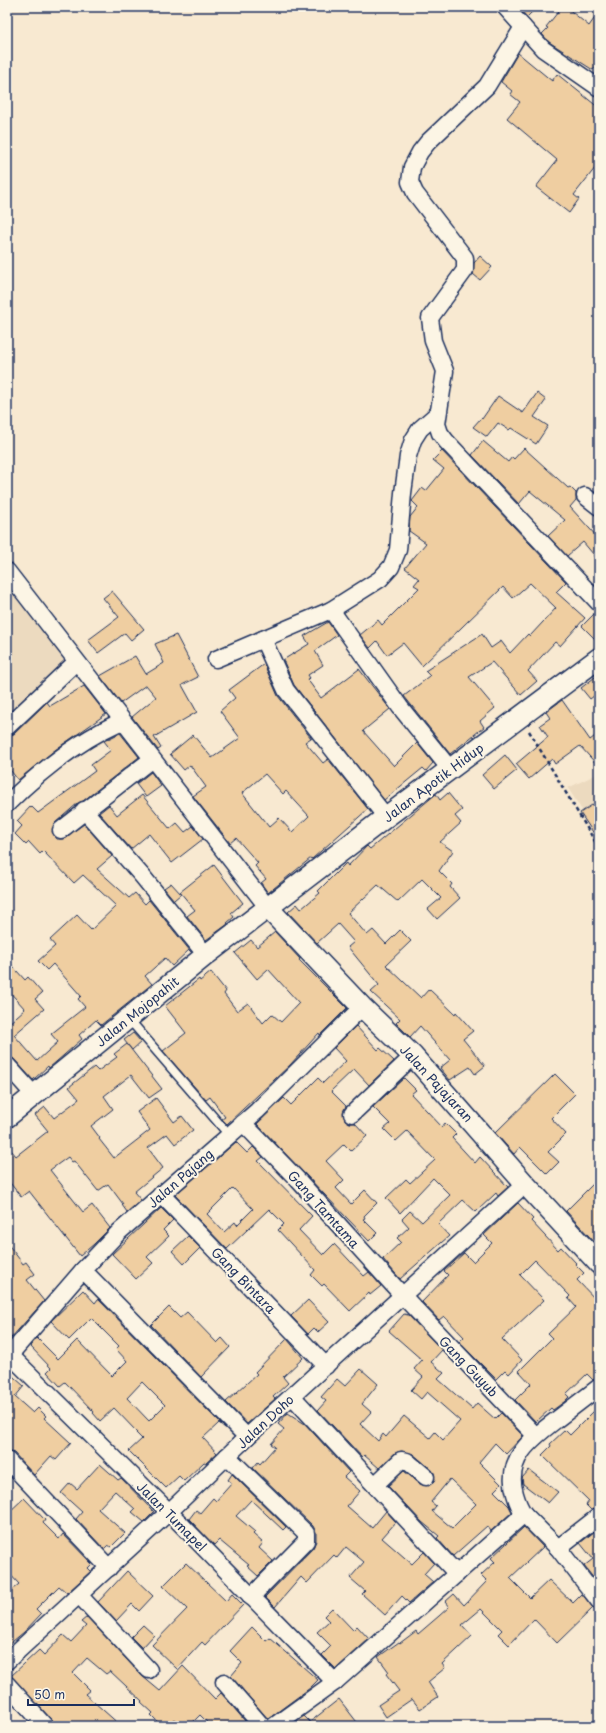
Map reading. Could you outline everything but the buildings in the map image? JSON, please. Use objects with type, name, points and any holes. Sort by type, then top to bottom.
[{"type":"street","points":[[505,7],[543,49],[599,88]]},
{"type":"street","points":[[523,27],[487,86],[428,142],[412,168],[410,182],[415,193],[465,258],[465,270],[430,318],[433,341],[445,372],[437,414],[437,424],[440,433],[446,441],[599,603]]},
{"type":"street","points":[[216,659],[331,610],[380,578],[391,567],[398,550],[408,456],[413,440],[420,429],[437,414]]},
{"type":"street","points":[[585,496],[599,507]]},
{"type":"street","points":[[7,571],[268,908]]},
{"type":"street","points":[[331,610],[400,707],[450,769]]},
{"type":"street","points":[[263,639],[286,690],[386,817]]},
{"type":"street","name":"Jalan Apotik Hidup","points":[[268,908],[386,817],[599,658]]},
{"type":"street","points":[[7,728],[76,662]]},
{"type":"street","points":[[7,804],[58,758],[98,732],[122,721]]},
{"type":"street","points":[[61,830],[84,810],[152,758]]},
{"type":"street","points":[[84,810],[143,877],[206,955]]},
{"type":"street","name":"Jalan Mojopahit","points":[[7,1117],[206,955],[268,908]]},
{"type":"street","name":"Jalan Pajajaran","points":[[268,908],[362,1008],[413,1056],[525,1184],[599,1264]]},
{"type":"street","name":"Jalan Pajang","points":[[8,1355],[83,1270],[119,1232],[243,1123],[362,1008]]},
{"type":"street","points":[[352,1114],[413,1056]]},
{"type":"street","points":[[7,1065],[34,1095]]},
{"type":"street","name":"Gang Tamtama","points":[[243,1123],[298,1180],[403,1296]]},
{"type":"street","name":"Jalan Doho","points":[[7,1661],[169,1512],[247,1437],[525,1184]]},
{"type":"street","name":"Gang Bintara","points":[[161,1194],[326,1366]]},
{"type":"street","points":[[83,1270],[247,1437]]},
{"type":"street","name":"Gang Guyub","points":[[403,1296],[536,1436]]},
{"type":"street","name":"Jalan Tumapel","points":[[8,1355],[169,1512],[335,1682]]},
{"type":"street","points":[[599,1387],[536,1436],[518,1457],[513,1471],[512,1482],[520,1508],[524,1514],[558,1548],[599,1601]]},
{"type":"street","points":[[292,1396],[457,1574]]},
{"type":"street","points":[[227,1456],[306,1533],[306,1541],[251,1597]]},
{"type":"street","points":[[7,1460],[109,1568]]},
{"type":"street","points":[[375,1485],[401,1460],[407,1461],[426,1477]]},
{"type":"street","points":[[274,1726],[335,1682],[524,1514]]},
{"type":"street","points":[[558,1548],[599,1516]]},
{"type":"street","points":[[79,1595],[149,1670]]},
{"type":"street","points":[[224,1682],[262,1726]]},
{"type":"street","points":[[7,1684],[45,1726]]},
{"type":"lane","points":[[128,1018],[229,1135]]},
{"type":"path","points":[[520,717],[599,848]]},
{"type":"shaded area","points":[[7,581],[68,661],[7,729]]},
{"type":"shaded area","points":[[599,773],[599,837],[568,788]]}]
